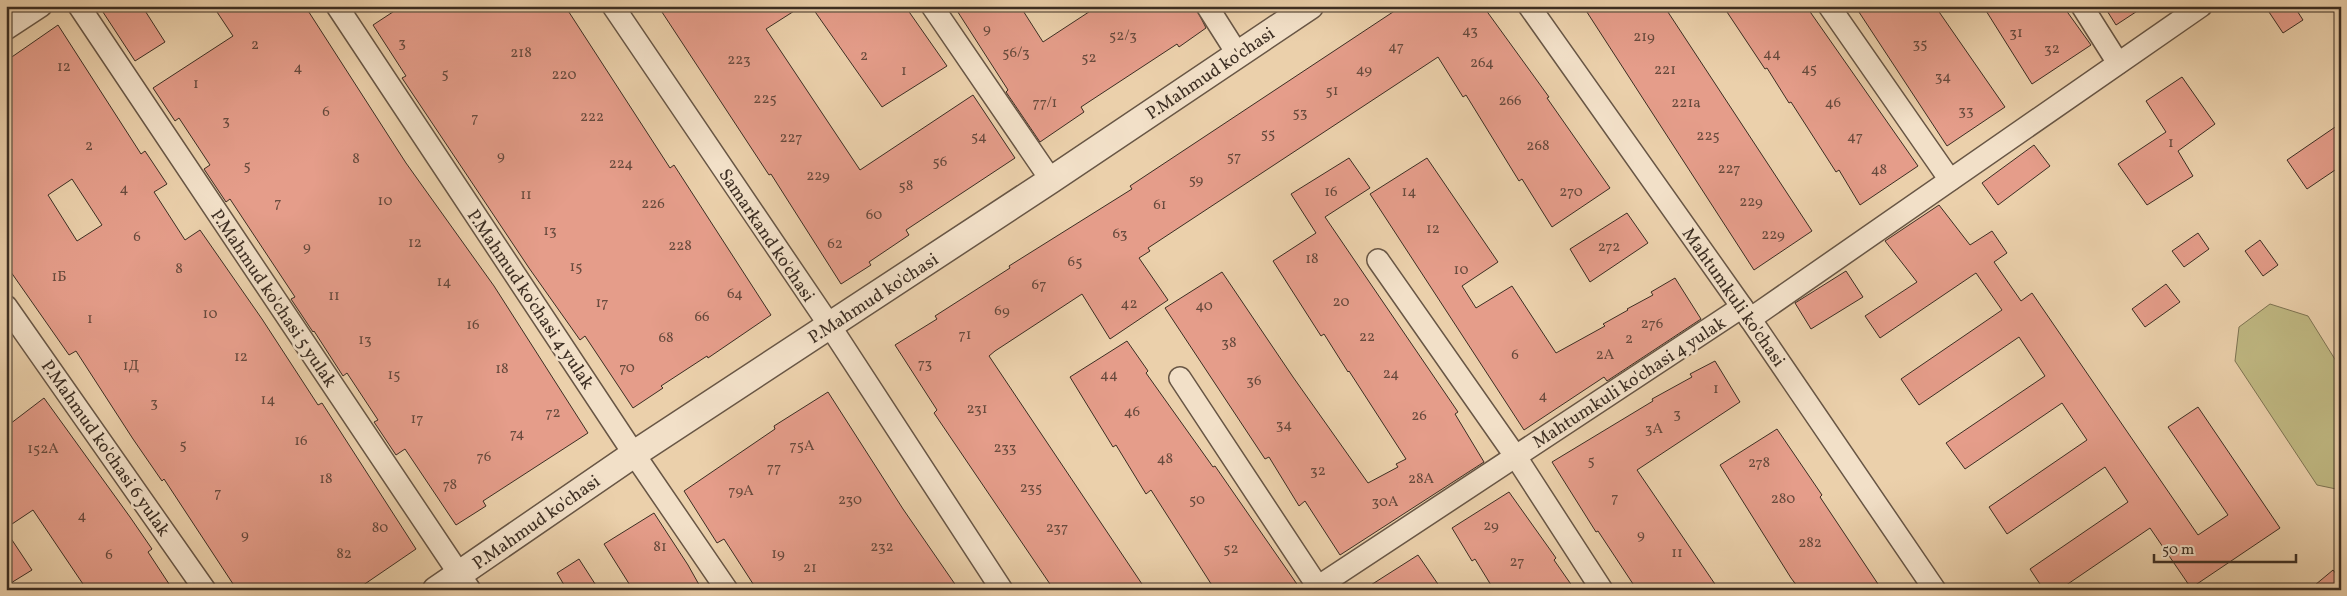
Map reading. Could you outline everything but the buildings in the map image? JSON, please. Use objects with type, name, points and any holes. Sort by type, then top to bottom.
[{"type":"street","points":[[6,29],[42,6]]},
{"type":"street","name":"P.Mahmud ko'chasi 5 yulak","points":[[78,6],[465,582]]},
{"type":"street","name":"P.Mahmud ko'chasi 4 yulak","points":[[337,6],[634,454],[727,590]]},
{"type":"street","name":"Samarkand ko'chasi","points":[[612,6],[830,326],[1002,590]]},
{"type":"street","points":[[932,6],[1051,180]]},
{"type":"street","points":[[1207,6],[1233,47],[1234,57]]},
{"type":"street","name":"P.Mahmud ko'chasi","points":[[436,590],[465,582],[634,454],[1051,180],[1310,6]]},
{"type":"street","name":"Mahtumkuli ko'chasi","points":[[1529,6],[1746,313],[1934,590]]},
{"type":"street","points":[[1829,6],[1950,180]]},
{"type":"street","points":[[2082,6],[2118,63]]},
{"type":"street","name":"Mahtumkuli ko'chasi 4 yulak","points":[[1180,378],[1317,589],[1516,457],[1746,313],[1950,180],[2200,6]]},
{"type":"street","name":"Mahtumkuli ko'chasi 4 yulak","points":[[1378,260],[1516,457],[1602,590]]},
{"type":"street","name":"P.Mahmud ko'chasi 6 yulak","points":[[6,306],[205,590]]},
{"type":"shaded area","points":[[2270,304],[2308,316],[2341,369],[2341,490],[2317,485],[2235,361],[2239,327]]}]
